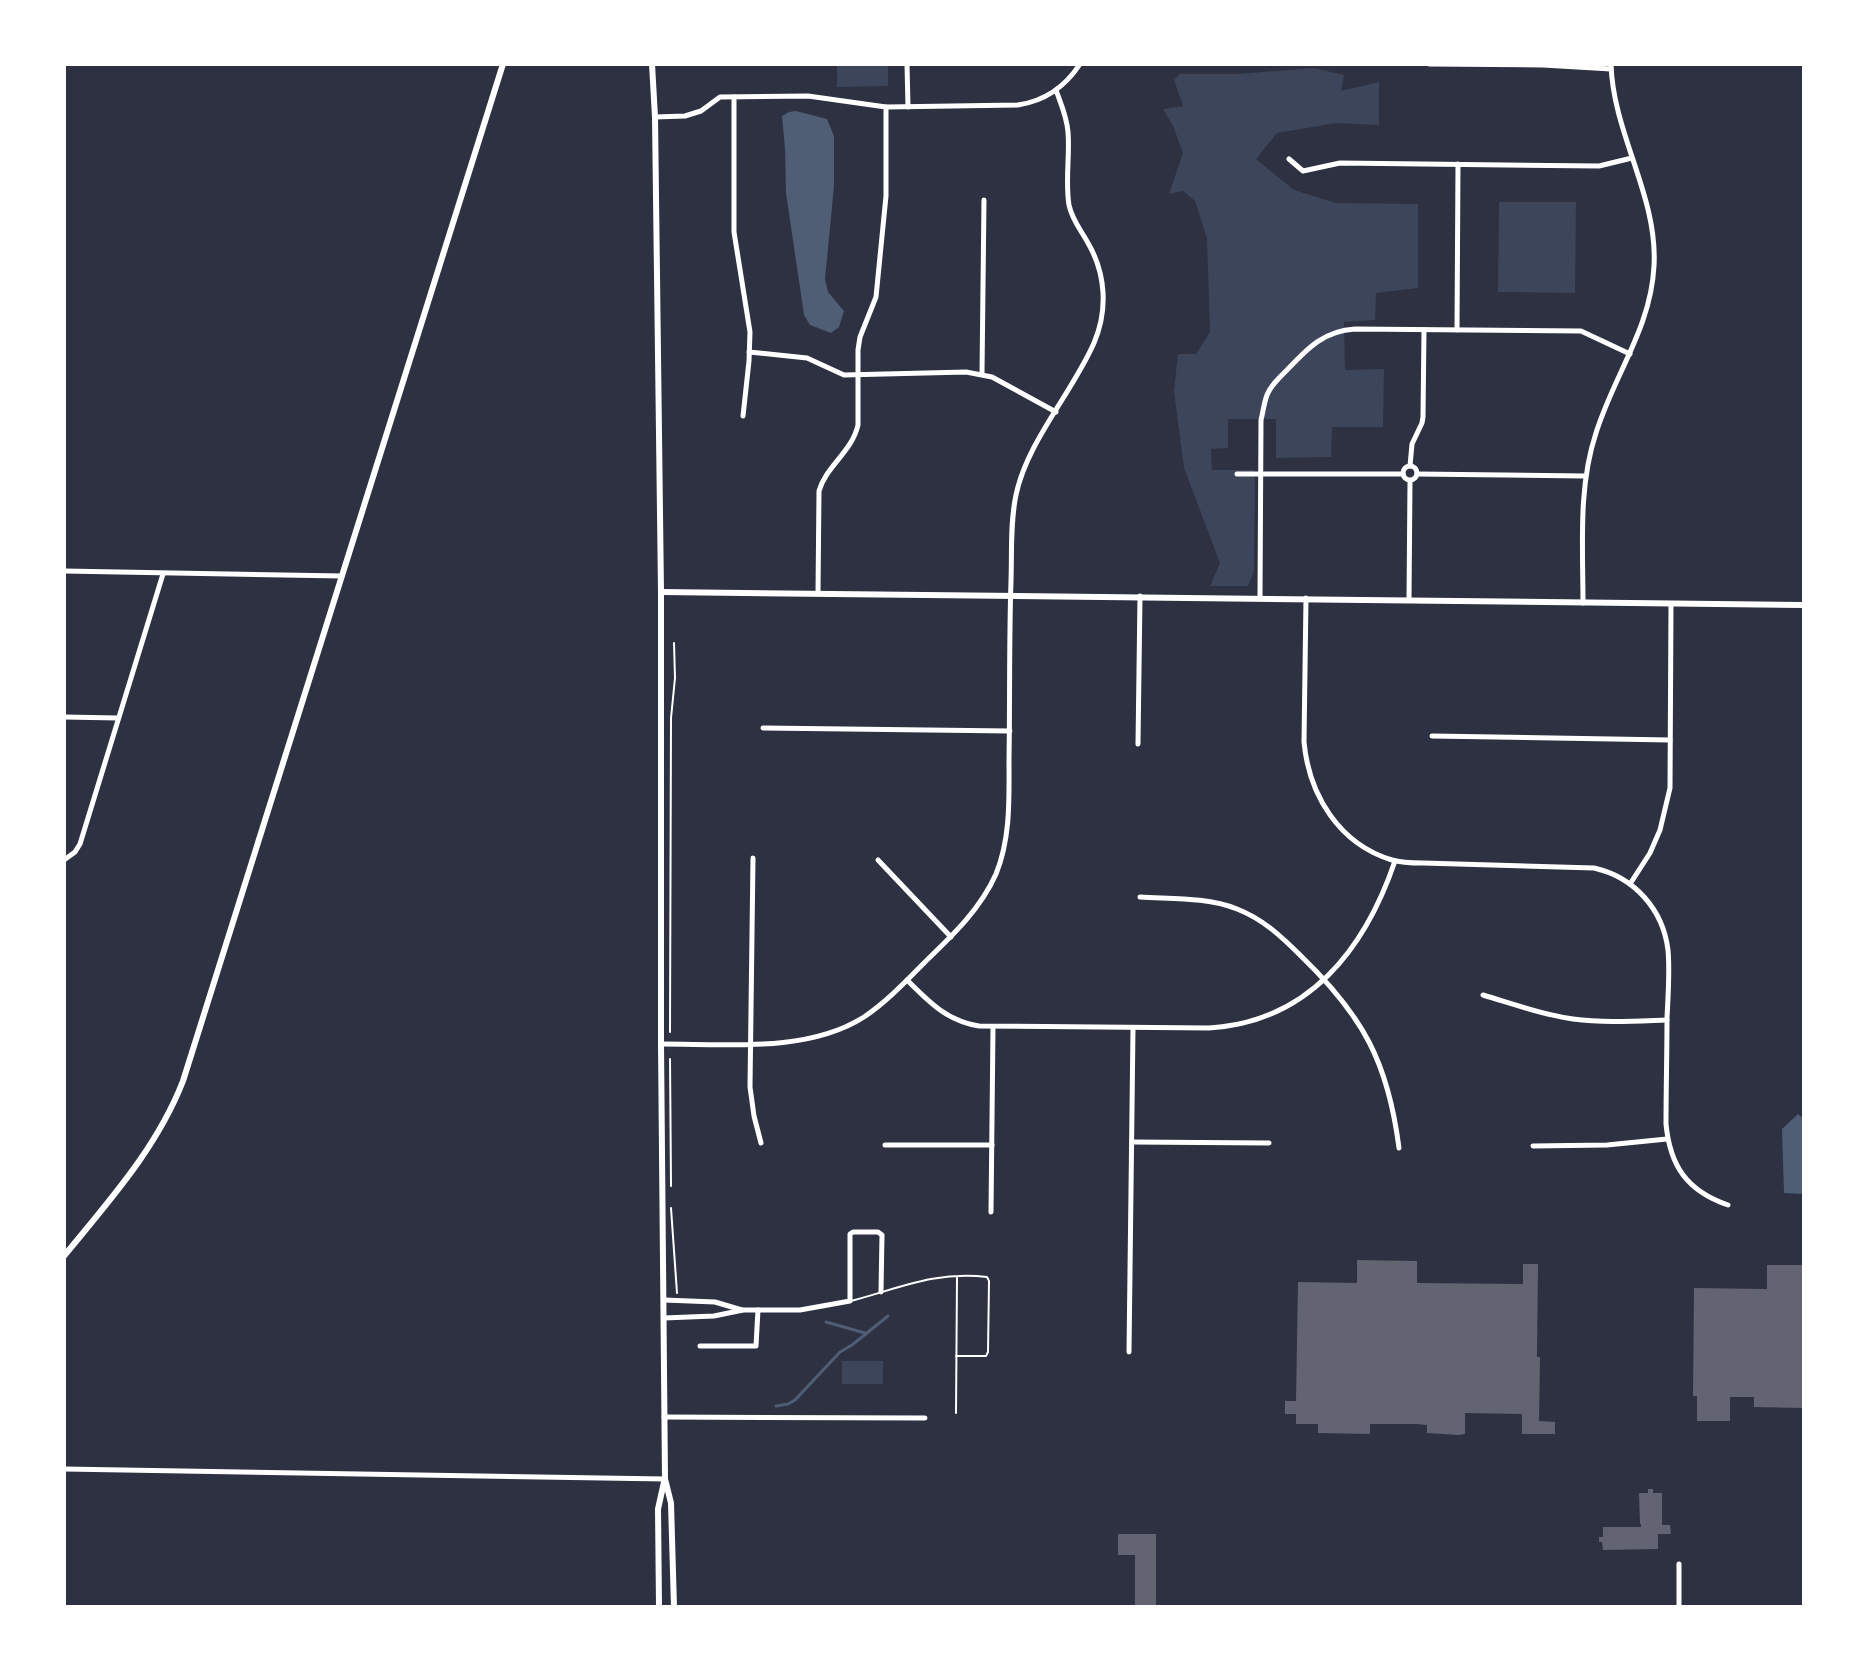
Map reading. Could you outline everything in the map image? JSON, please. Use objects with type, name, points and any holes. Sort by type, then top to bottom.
[{"type":"main road","points":[[64,1256],[148,1151],[179,1092],[503,64]]},
{"type":"main road","points":[[652,64],[661,592],[664,1417],[665,1479],[671,1503],[674,1607]]},
{"type":"main road","points":[[661,592],[1804,605]]},
{"type":"main road","points":[[659,1607],[658,1509],[665,1479]]},
{"type":"street","points":[[907,64],[908,107]]},
{"type":"street","points":[[655,117],[685,116],[701,111],[720,97],[808,96],[886,107],[1022,104],[1042,99],[1056,90],[1080,64]]},
{"type":"street","points":[[1429,64],[1611,66],[1619,113],[1648,207],[1655,250],[1650,299],[1595,435],[1585,476],[1583,603]]},
{"type":"street","points":[[661,1044],[784,1043],[808,1040],[840,1030],[879,1006],[951,937],[979,904],[996,875],[1007,835],[1009,814],[1013,521],[1018,484],[1026,463],[1093,345],[1103,313],[1104,292],[1096,259],[1069,208],[1068,133],[1056,90]]},
{"type":"street","points":[[734,97],[734,232],[749,324],[743,416]]},
{"type":"street","points":[[818,593],[819,491],[825,476],[856,435],[860,337],[876,297],[886,196],[886,107]]},
{"type":"street","points":[[1289,159],[1303,171],[1340,163],[1594,166],[1632,158]]},
{"type":"street","points":[[1457,330],[1458,164]]},
{"type":"street","points":[[982,374],[984,200]]},
{"type":"street","points":[[1260,598],[1261,420],[1264,405],[1276,381],[1312,344],[1346,330],[1581,331],[1630,354]]},
{"type":"street","points":[[1410,466],[1412,444],[1423,417],[1424,330]]},
{"type":"street","points":[[749,352],[807,358],[840,374],[982,374],[1056,412]]},
{"type":"street","points":[[1410,466],[1415,468],[1417,474],[1410,481]]},
{"type":"street","points":[[1410,466],[1405,468],[1403,474],[1410,481]]},
{"type":"street","points":[[1237,474],[1403,474]]},
{"type":"street","points":[[1417,474],[1585,476]]},
{"type":"street","points":[[1409,600],[1410,481]]},
{"type":"street","points":[[64,571],[342,576]]},
{"type":"street","points":[[64,860],[80,844],[163,574]]},
{"type":"street","points":[[1138,744],[1140,596]]},
{"type":"street","points":[[1306,598],[1304,742],[1309,775],[1319,799],[1344,832],[1371,851],[1395,861],[1583,866],[1612,873],[1645,897],[1655,911],[1667,942],[1668,955],[1667,1139],[1677,1166],[1689,1182],[1709,1197],[1728,1205]]},
{"type":"street","points":[[1630,884],[1650,853],[1660,830],[1670,788],[1671,604]]},
{"type":"street","points":[[64,717],[118,718]]},
{"type":"street","points":[[763,728],[1010,731]]},
{"type":"street","points":[[1432,736],[1670,740]]},
{"type":"street","points":[[753,858],[750,1087],[761,1143]]},
{"type":"street","points":[[878,860],[951,937]]},
{"type":"street","points":[[907,980],[930,1004],[947,1016],[970,1025],[1217,1028],[1254,1021],[1289,1007],[1339,963],[1380,900],[1395,861]]},
{"type":"street","points":[[1140,897],[1211,902],[1244,911],[1284,939],[1349,1007],[1373,1047],[1394,1110],[1399,1148]]},
{"type":"street","points":[[1483,995],[1571,1019],[1667,1020]]},
{"type":"street","points":[[991,1212],[993,1027]]},
{"type":"street","points":[[1129,1352],[1133,1028]]},
{"type":"street","points":[[1533,1146],[1607,1145],[1667,1139]]},
{"type":"street","points":[[1132,1142],[1269,1143]]},
{"type":"street","points":[[885,1145],[992,1145]]},
{"type":"street","points":[[664,1318],[714,1316],[743,1310],[800,1310],[850,1301],[850,1234],[853,1232],[881,1233],[881,1292]]},
{"type":"street","points":[[664,1300],[715,1302],[743,1310]]},
{"type":"street","points":[[700,1346],[756,1346],[758,1310]]},
{"type":"street","points":[[664,1417],[925,1418]]},
{"type":"street","points":[[64,1469],[665,1479]]},
{"type":"street","points":[[1679,1564],[1679,1607]]},
{"type":"lane","points":[[850,1301],[940,1276],[989,1278],[988,1352],[986,1356],[956,1356]]},
{"type":"lane","points":[[956,1413],[957,1276]]},
{"type":"path","points":[[670,1032],[674,643]]},
{"type":"path","points":[[670,1059],[671,1191]]},
{"type":"path","points":[[671,1206],[677,1293]]},
{"type":"shaded area","points":[[837,64],[888,64],[888,86],[837,87]]},
{"type":"shaded area","points":[[1314,68],[1344,75],[1341,91],[1379,82],[1379,125],[1337,123],[1277,133],[1256,159],[1294,190],[1336,203],[1418,204],[1418,288],[1376,293],[1375,320],[1344,322],[1345,370],[1384,369],[1383,427],[1332,427],[1331,457],[1276,458],[1276,419],[1228,419],[1228,448],[1211,449],[1212,470],[1255,470],[1254,571],[1248,586],[1210,586],[1220,563],[1184,468],[1174,391],[1178,354],[1196,354],[1210,332],[1207,238],[1195,201],[1183,191],[1169,194],[1183,153],[1163,109],[1183,106],[1174,80],[1180,74],[1239,74]]},
{"type":"shaded area","points":[[796,111],[827,119],[834,136],[834,186],[825,279],[828,292],[844,311],[839,327],[831,333],[810,325],[804,315],[786,193],[782,116]]},
{"type":"shaded area","points":[[1499,202],[1576,202],[1575,293],[1498,292]]},
{"type":"shaded area","points":[[1798,1114],[1804,1119],[1804,1194],[1784,1193],[1782,1129]]},
{"type":"shaded area","points":[[842,1361],[883,1361],[883,1384],[842,1384]]},
{"type":"building","points":[[1357,1260],[1417,1261],[1417,1283],[1523,1284],[1523,1264],[1538,1264],[1539,1421],[1555,1422],[1555,1434],[1522,1434],[1522,1414],[1465,1413],[1465,1434],[1458,1435],[1427,1433],[1427,1425],[1417,1424],[1370,1424],[1370,1434],[1318,1433],[1318,1424],[1296,1424],[1296,1414],[1285,1414],[1285,1401],[1296,1401],[1298,1282],[1357,1283]]},
{"type":"building","points":[[1767,1265],[1804,1265],[1804,1408],[1754,1407],[1754,1397],[1730,1397],[1730,1421],[1697,1421],[1697,1396],[1693,1396],[1694,1288],[1767,1289]]},
{"type":"building","points":[[1648,1489],[1653,1489],[1653,1493],[1662,1493],[1662,1525],[1670,1525],[1671,1534],[1658,1534],[1658,1549],[1603,1550],[1599,1537],[1603,1537],[1603,1527],[1641,1527],[1639,1493],[1648,1493]]},
{"type":"building","points":[[1118,1534],[1156,1534],[1156,1607],[1135,1607],[1135,1555],[1118,1555]]},
{"type":"waterway","points":[[776,1406],[795,1400],[840,1352],[888,1316]]},
{"type":"waterway","points":[[826,1322],[865,1333]]}]
